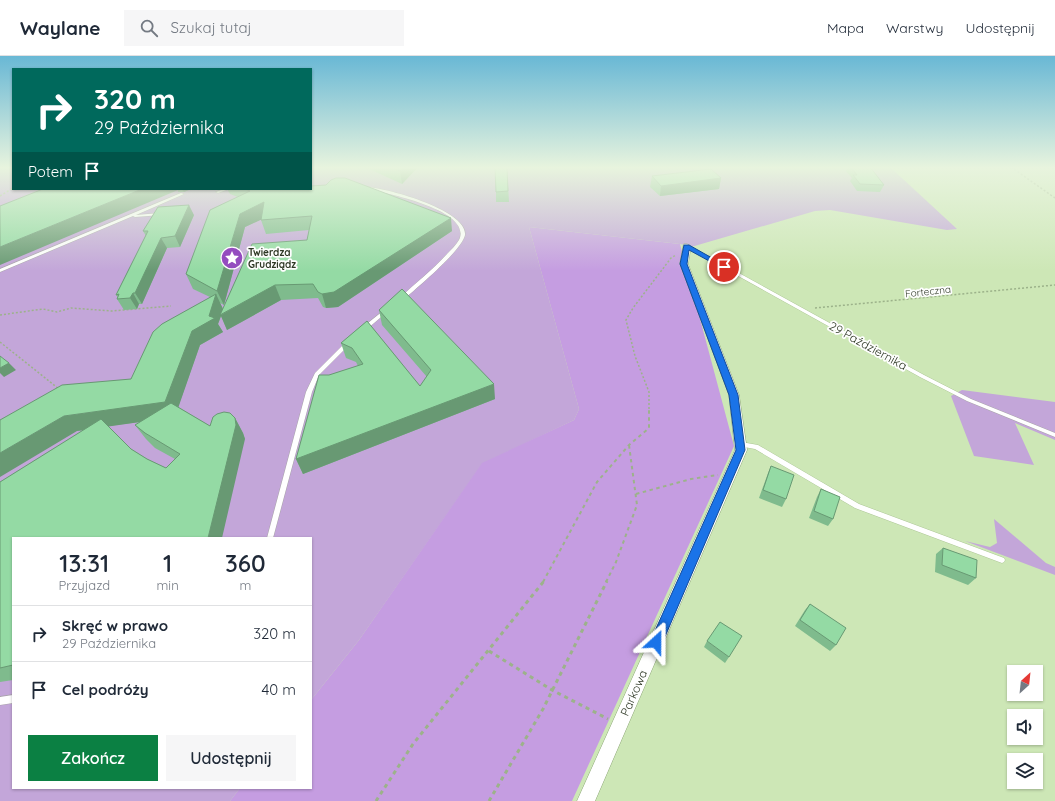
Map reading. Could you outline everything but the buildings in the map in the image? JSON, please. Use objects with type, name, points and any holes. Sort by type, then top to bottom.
[{"type":"street","name":"Parkowa","points":[[586,801],[741,450],[734,395],[684,264],[687,246]]},
{"type":"lane","points":[[0,272],[164,202]]},
{"type":"lane","points":[[396,303],[449,255],[461,240],[463,235],[462,228],[442,211],[418,202]]},
{"type":"lane","points":[[132,216],[162,214]]},
{"type":"lane","name":"29 Października","points":[[687,246],[952,392],[1055,436]]},
{"type":"lane","points":[[359,333],[389,308]]},
{"type":"lane","points":[[270,537],[309,392],[317,374],[341,348],[353,338]]},
{"type":"lane","points":[[740,444],[756,447],[857,506],[1002,560]]},
{"type":"lane","points":[[0,701],[12,700]]},
{"type":"path","points":[[376,801],[413,744],[548,577],[597,482],[629,445],[649,428],[649,392],[635,356],[626,320],[633,308],[671,258],[687,246]]},
{"type":"path","name":"Forteczna","points":[[801,309],[1055,285]]},
{"type":"path","points":[[0,315],[43,309],[57,312],[71,308],[112,311],[172,306]]},
{"type":"path","points":[[0,342],[59,389]]},
{"type":"path","points":[[489,801],[552,690],[616,562],[637,505],[629,445]]},
{"type":"path","points":[[636,494],[691,479],[730,474]]},
{"type":"path","points":[[489,651],[552,690],[619,726]]},
{"type":"shaded area","points":[[0,202],[12,202],[0,207]]},
{"type":"shaded area","points":[[12,202],[928,202],[957,229],[947,230],[830,210],[815,211],[691,247],[680,244],[529,227],[579,409],[574,420],[482,464],[359,640],[312,699],[312,537],[12,537],[12,789],[239,789],[230,801],[0,801],[0,207]]},
{"type":"shaded area","points":[[529,227],[680,244],[734,446],[572,801],[230,801],[239,789],[312,789],[312,699],[359,640],[482,463],[574,420],[579,409]]},
{"type":"shaded area","points":[[962,390],[1055,402],[1055,440],[1015,423],[1034,465],[974,456],[951,396]]},
{"type":"shaded area","points":[[994,519],[1046,563],[1055,567],[1055,575],[965,541],[990,547],[997,543]]},
{"type":"place","name":"Twierdza Grudziądz","points":[[232,258]]},
{"type":"route","points":[[656,642],[741,450],[734,395],[684,264],[687,246],[724,267]]}]
